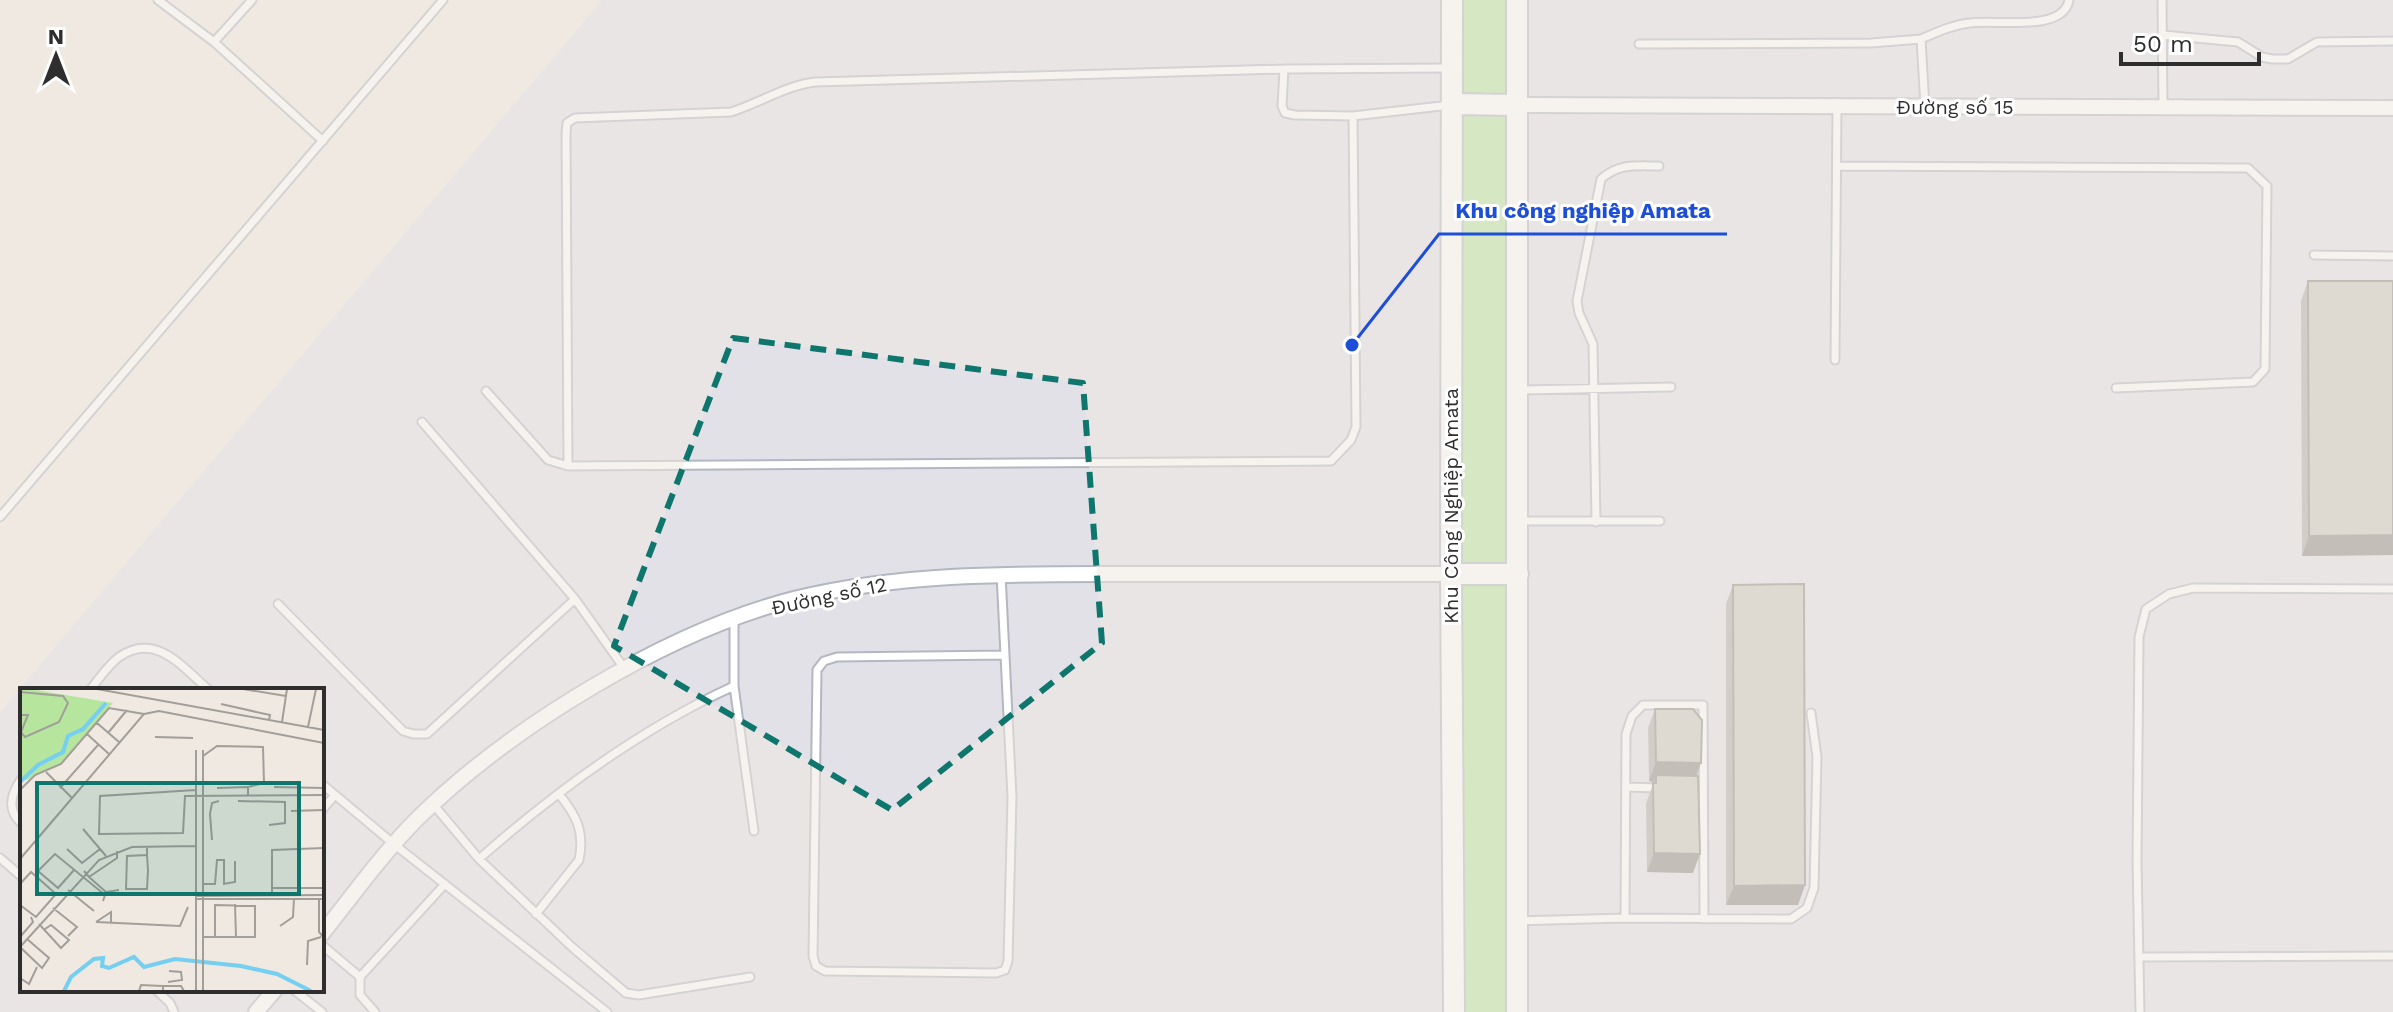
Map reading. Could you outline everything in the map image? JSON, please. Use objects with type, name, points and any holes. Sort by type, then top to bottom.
[{"type":"street","name":"Khu Công Nghiệp Amata","points":[[1452,0],[1454,1012]]},
{"type":"street","points":[[1517,0],[1517,1012]]},
{"type":"street","points":[[1452,104],[1517,105]]},
{"type":"street","name":"Đường số 15","points":[[1517,105],[2393,108]]},
{"type":"street","name":"Đường số 12","points":[[324,932],[433,804],[495,752],[570,701],[656,652],[734,618],[793,600],[867,584],[1001,574],[1451,574]]},
{"type":"street","points":[[1451,574],[1518,574]]},
{"type":"street","points":[[256,1012],[273,992]]},
{"type":"lane","points":[[158,0],[214,42],[323,141]]},
{"type":"lane","points":[[214,42],[252,0]]},
{"type":"lane","points":[[0,517],[443,0]]},
{"type":"lane","points":[[1639,44],[1871,43],[1921,39],[1947,27],[1971,22],[2049,21],[2061,15],[2069,0]]},
{"type":"lane","points":[[2162,0],[2163,107]]},
{"type":"lane","points":[[2163,35],[2238,42],[2262,57],[2272,59],[2288,59],[2317,42],[2393,41]]},
{"type":"lane","points":[[1921,39],[1925,107]]},
{"type":"lane","points":[[568,466],[566,133],[567,123],[575,118],[731,112],[782,89],[815,82],[1284,69],[1451,68]]},
{"type":"lane","points":[[1284,69],[1282,106],[1285,113],[1353,116],[1452,104]]},
{"type":"lane","points":[[1835,360],[1837,106]]},
{"type":"lane","points":[[486,391],[548,460],[568,466],[1331,461],[1351,440],[1356,427],[1353,116]]},
{"type":"lane","points":[[1596,522],[1593,344],[1577,301],[1601,179],[1611,170],[1623,166],[1659,166]]},
{"type":"lane","points":[[1837,166],[2248,168],[2259,176],[2267,186],[2265,369],[2253,382],[2116,388]]},
{"type":"lane","points":[[2314,255],[2393,256]]},
{"type":"lane","points":[[1518,390],[1671,387]]},
{"type":"lane","points":[[422,422],[575,599],[626,670]]},
{"type":"lane","points":[[1518,521],[1660,521]]},
{"type":"lane","points":[[1001,574],[1005,655],[1012,797],[1008,961],[1005,970],[996,973],[825,971],[816,966],[813,956],[817,670],[824,661],[837,657],[1005,655]]},
{"type":"lane","points":[[2140,1012],[2137,862],[2139,637],[2146,609],[2169,594],[2193,588],[2393,589]]},
{"type":"lane","points":[[278,604],[403,731],[427,734],[575,599]]},
{"type":"lane","points":[[734,618],[734,686],[754,831]]},
{"type":"lane","points":[[92,688],[117,658],[146,647],[160,649],[207,688]]},
{"type":"lane","points":[[479,859],[609,756],[699,702],[734,686]]},
{"type":"lane","points":[[1625,918],[1626,734],[1632,716],[1643,705],[1703,705],[1704,919]]},
{"type":"lane","points":[[1518,921],[1791,919],[1807,908],[1814,888],[1817,757],[1811,713]]},
{"type":"lane","points":[[20,781],[12,792],[12,808],[20,822]]},
{"type":"lane","points":[[324,786],[607,1012]]},
{"type":"lane","points":[[1626,787],[1673,789]]},
{"type":"lane","points":[[1689,790],[1705,790]]},
{"type":"lane","points":[[536,914],[579,860],[575,814],[559,794]]},
{"type":"lane","points":[[324,808],[335,795]]},
{"type":"lane","points":[[433,804],[479,859],[626,993],[632,995],[750,977]]},
{"type":"lane","points":[[0,858],[20,875]]},
{"type":"lane","points":[[375,1012],[360,995],[360,977],[445,884]]},
{"type":"lane","points":[[324,947],[360,977]]},
{"type":"lane","points":[[2139,957],[2393,956]]},
{"type":"lane","points":[[158,992],[170,1003],[174,1012]]},
{"type":"lane","points":[[297,992],[322,1012]]},
{"type":"highlighted area","points":[[733,338],[1083,383],[1102,643],[892,810],[614,646]]},
{"type":"shaded area","points":[[602,0],[2393,0],[2393,1012],[0,1012],[0,712],[20,688],[20,992],[324,992],[324,688],[20,688]]},
{"type":"green space","points":[[1463,0],[1507,0],[1506,99],[1462,98]]},
{"type":"green space","points":[[1462,110],[1506,111],[1507,568],[1461,568]]},
{"type":"green space","points":[[1461,579],[1507,580],[1506,1012],[1464,1012]]},
{"type":"building","points":[[2308,281],[2393,281],[2393,535],[2309,536]]},
{"type":"building","points":[[1804,584],[1805,885],[1734,886],[1733,585]]},
{"type":"building","points":[[1655,709],[1693,709],[1702,720],[1701,763],[1656,762]]},
{"type":"building","points":[[1656,775],[1698,776],[1700,854],[1654,853],[1653,783],[1656,783]]},
{"type":"place","name":"Khu công nghiệp Amata","points":[[1352,345]]}]
